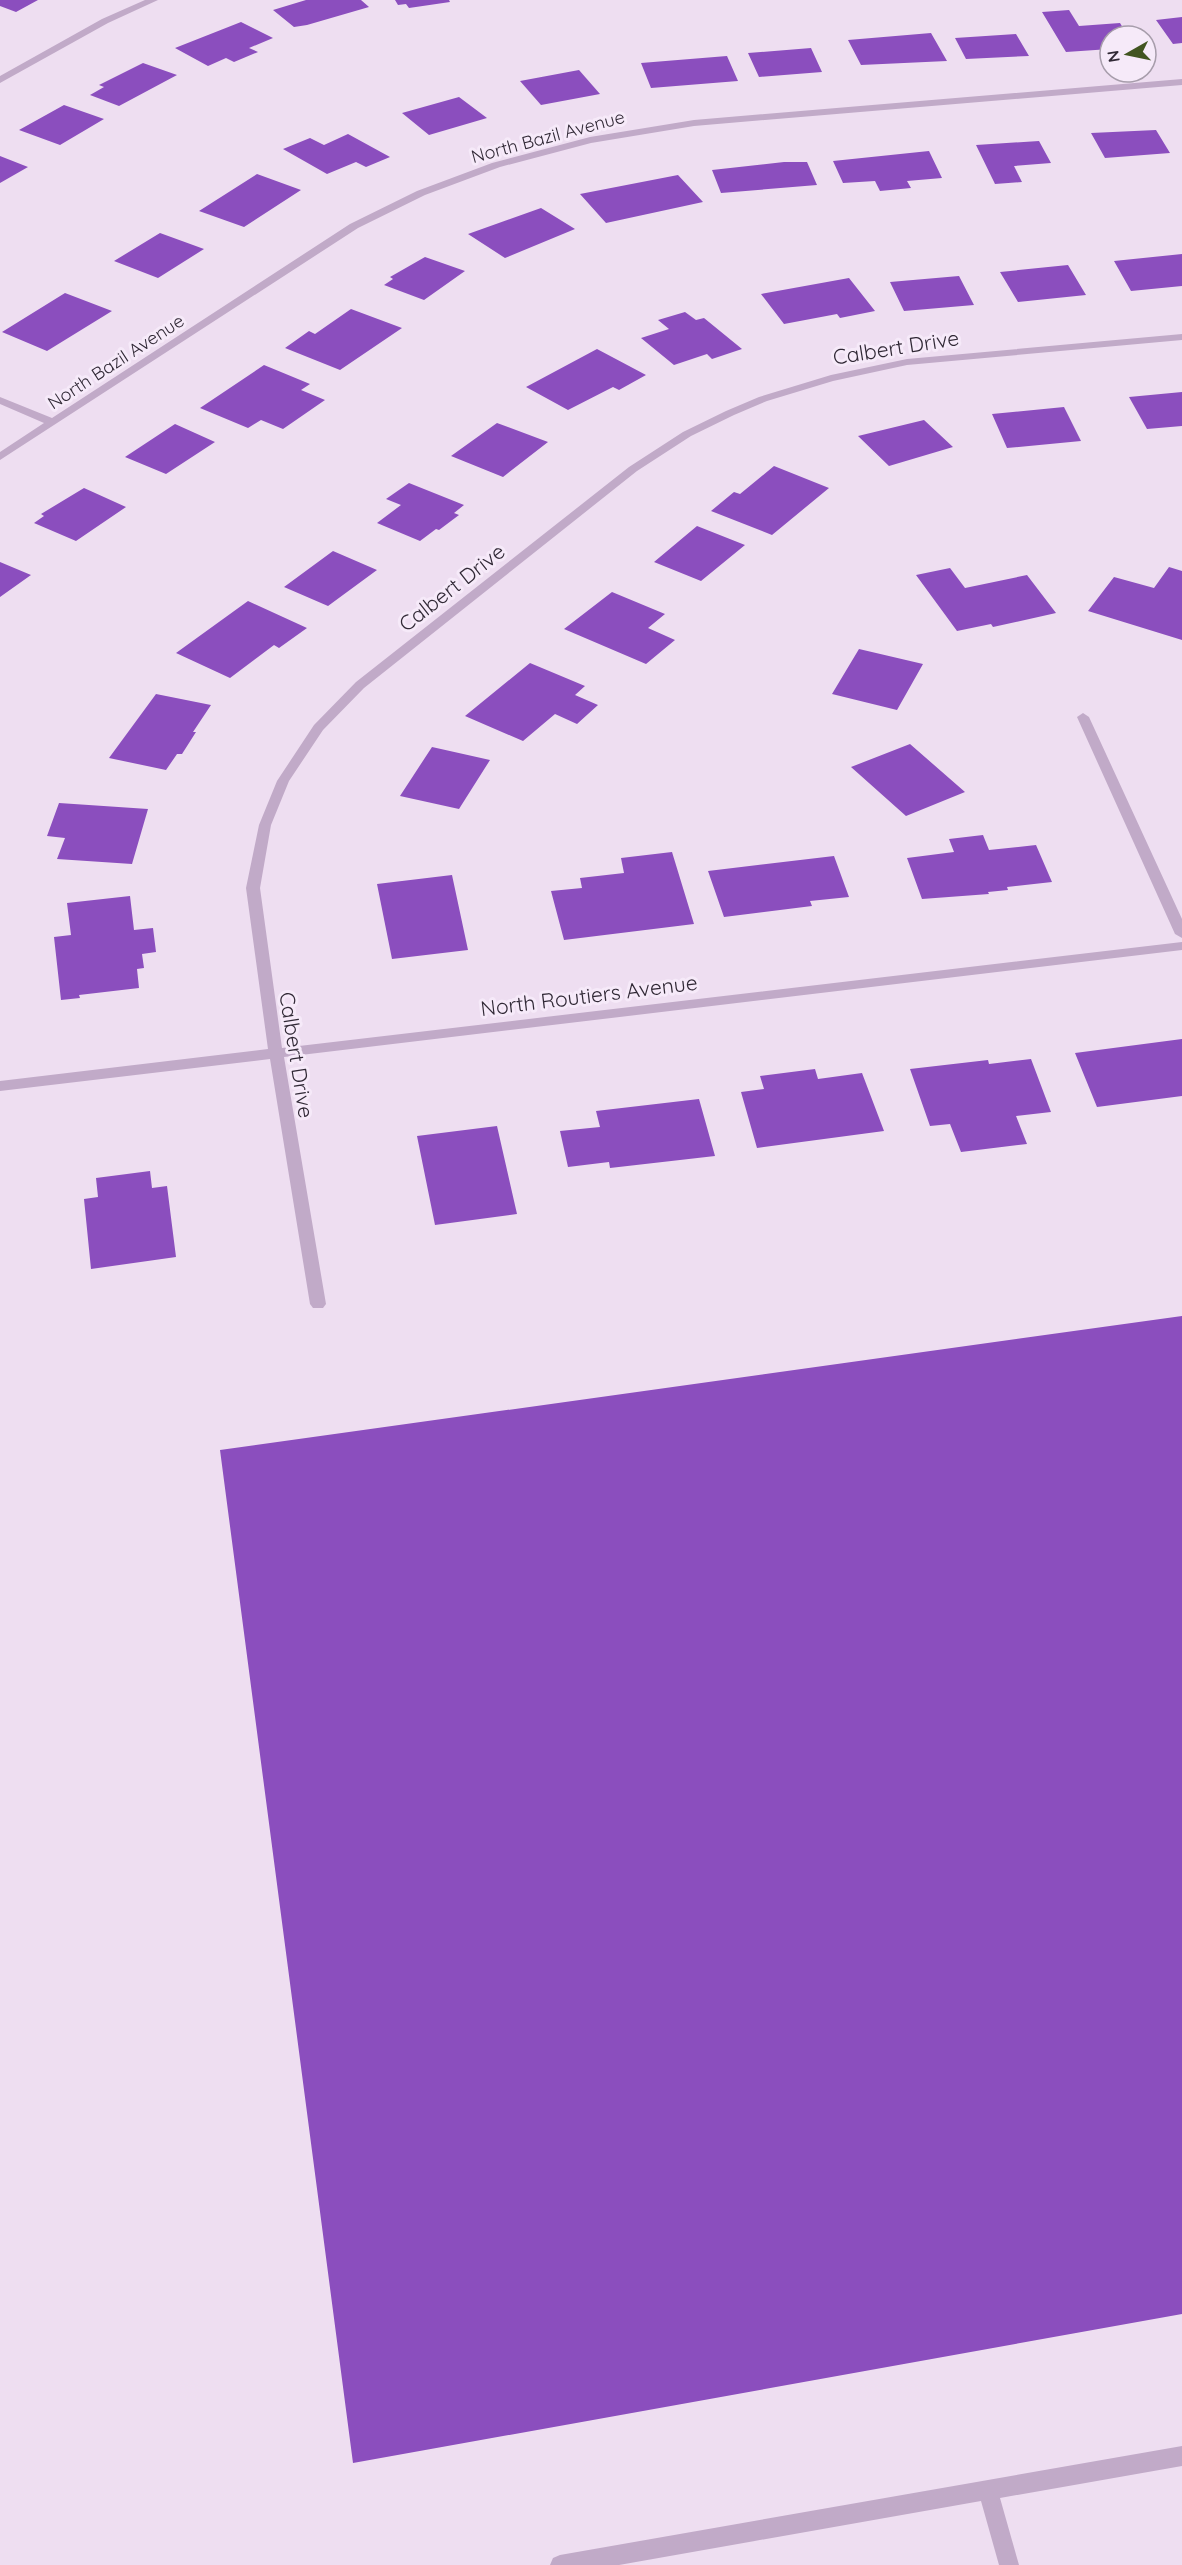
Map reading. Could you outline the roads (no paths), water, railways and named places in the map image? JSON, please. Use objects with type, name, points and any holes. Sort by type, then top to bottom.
[{"type":"street","points":[[0,80],[105,21],[153,0]]},
{"type":"street","name":"North Bazil Avenue","points":[[0,457],[354,226],[421,193],[506,162],[590,140],[694,123],[1182,82]]},
{"type":"street","name":"Calbert Drive","points":[[318,1304],[276,1054],[253,888],[265,825],[283,781],[318,728],[350,693],[633,469],[687,434],[730,412],[831,378],[907,362],[1182,336]]},
{"type":"street","points":[[0,400],[53,423]]},
{"type":"street","points":[[1083,717],[1182,934]]},
{"type":"street","name":"North Routiers Avenue","points":[[0,1086],[1182,946]]},
{"type":"street","points":[[560,2565],[1182,2456]]},
{"type":"street","points":[[988,2490],[1009,2565]]}]
